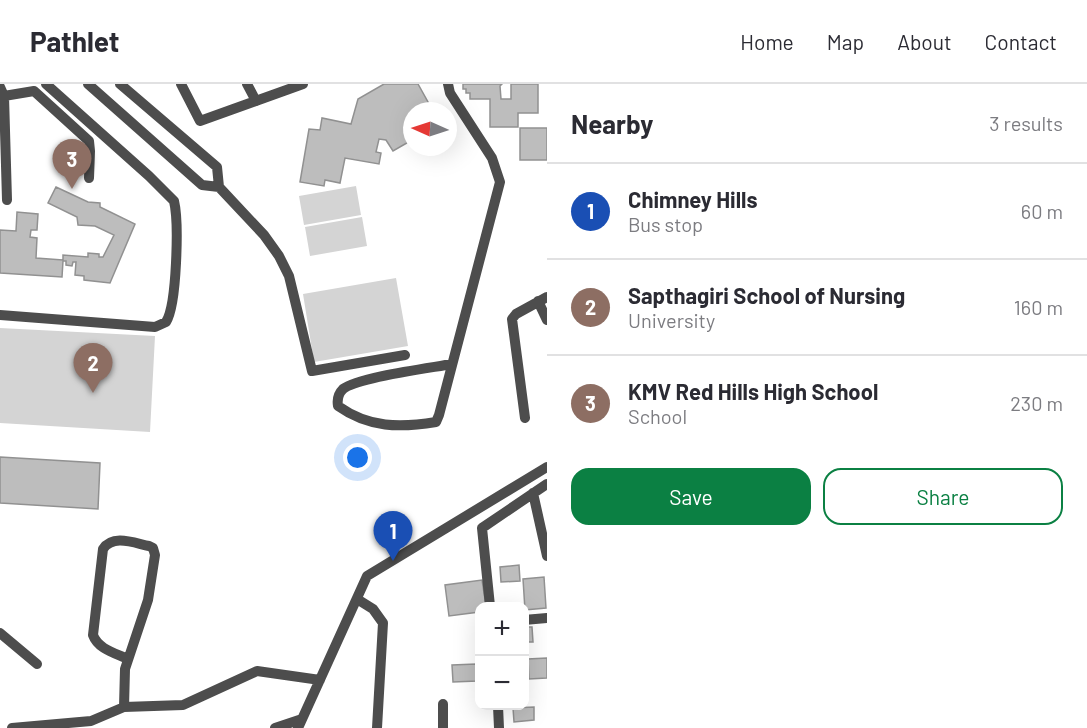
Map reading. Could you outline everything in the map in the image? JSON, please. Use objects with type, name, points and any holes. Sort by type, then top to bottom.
[{"type":"street","points":[[0,315],[155,327],[166,322],[171,308],[175,254],[174,201],[46,84]]},
{"type":"street","points":[[88,84],[202,185],[219,187]]},
{"type":"street","points":[[120,84],[217,167],[219,187],[264,235],[279,256],[289,276],[312,371],[405,356]]},
{"type":"street","points":[[181,84],[200,121],[303,84]]},
{"type":"street","points":[[247,84],[256,101]]},
{"type":"street","points":[[448,84],[450,93],[492,158],[500,182],[453,364],[435,422],[393,427],[382,425],[338,406],[337,400],[344,388],[359,381],[453,364]]},
{"type":"street","points":[[7,200],[2,91],[34,91],[89,141],[89,178]]},
{"type":"street","points":[[525,418],[512,319],[516,314],[543,299],[547,320]]},
{"type":"street","points":[[276,728],[300,724],[367,576],[547,467]]},
{"type":"street","points":[[490,602],[482,528],[547,484]]},
{"type":"street","points":[[533,493],[547,554]]},
{"type":"street","points":[[124,707],[123,685],[128,659],[148,600],[155,555],[149,546],[114,540],[107,543],[104,549],[93,635],[95,642],[128,659]]},
{"type":"street","points":[[357,599],[373,609],[383,623],[377,728]]},
{"type":"street","points":[[529,620],[547,618]]},
{"type":"street","points":[[0,633],[37,664]]},
{"type":"street","points":[[12,728],[91,721],[124,707],[183,705],[257,671],[320,680]]},
{"type":"street","points":[[443,704],[443,728]]},
{"type":"street","points":[[498,710],[499,728]]},
{"type":"shaded area","points":[[356,186],[361,215],[304,225],[299,196]]},
{"type":"shaded area","points":[[362,217],[367,246],[310,256],[305,227]]},
{"type":"shaded area","points":[[396,278],[408,346],[314,362],[303,294]]},
{"type":"shaded area","points":[[0,328],[155,336],[150,432],[0,423]]},
{"type":"building","points":[[384,84],[418,84],[428,102],[403,102],[403,145],[393,151],[386,140],[379,139],[376,152],[381,153],[379,164],[345,158],[340,183],[325,180],[324,186],[300,182],[309,129],[320,130],[322,118],[351,124],[358,99]]},
{"type":"building","points":[[463,84],[502,84],[500,86],[501,99],[511,99],[511,84],[538,84],[538,113],[518,113],[518,127],[490,127],[490,99],[470,99],[470,93],[466,93]]},
{"type":"building","points":[[520,128],[547,128],[547,160],[520,160]]},
{"type":"building","points":[[56,187],[88,202],[100,203],[100,207],[135,224],[110,283],[84,280],[84,276],[75,275],[76,262],[73,262],[72,266],[66,265],[66,261],[63,261],[62,277],[0,273],[0,230],[16,231],[17,212],[38,214],[37,230],[31,230],[30,237],[37,238],[36,258],[63,260],[63,255],[88,257],[88,253],[99,254],[99,257],[103,257],[114,235],[95,226],[78,225],[77,217],[48,203]]},
{"type":"building","points":[[0,457],[100,463],[98,509],[0,503]]},
{"type":"building","points":[[519,565],[520,581],[501,582],[500,567]]},
{"type":"building","points":[[544,577],[546,608],[529,610],[529,602],[524,602],[523,579]]},
{"type":"building","points":[[482,580],[485,602],[475,602],[475,613],[449,616],[445,585]]},
{"type":"building","points":[[529,627],[532,627],[533,642],[529,642]]},
{"type":"building","points":[[547,658],[547,678],[529,679],[529,659]]},
{"type":"building","points":[[475,664],[475,681],[453,682],[452,665]]},
{"type":"building","points":[[529,707],[534,707],[534,720],[514,722],[513,710],[529,710]]},
{"type":"place","name":"KMV Red Hills High School","points":[[72,189]]},
{"type":"place","name":"Sapthagiri School of Nursing","points":[[93,393]]},
{"type":"place","name":"Chimney Hills","points":[[393,561]]}]
